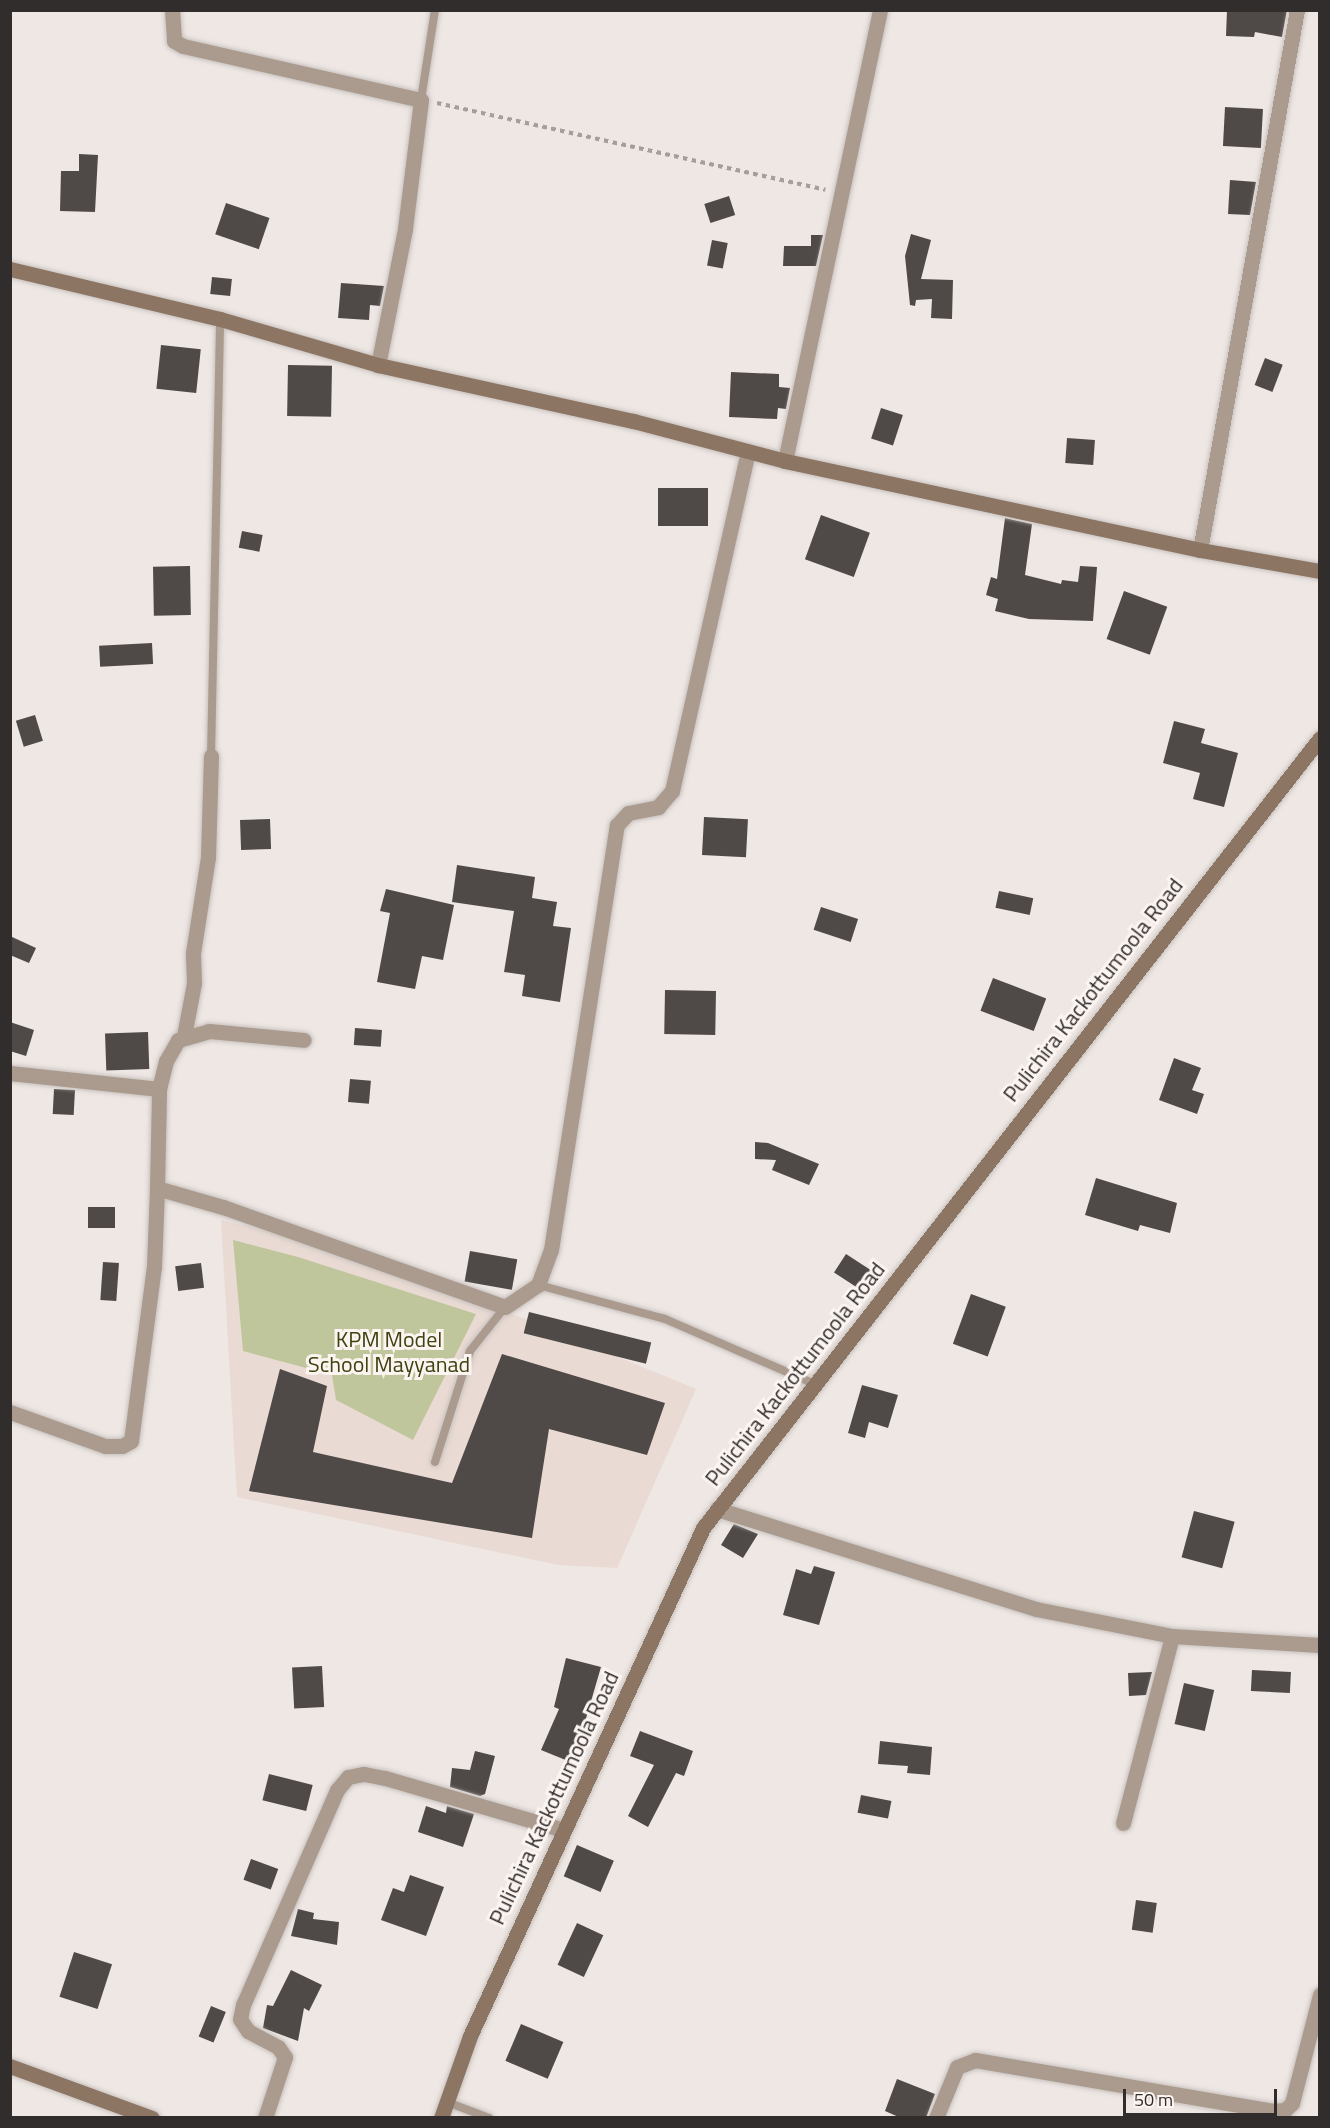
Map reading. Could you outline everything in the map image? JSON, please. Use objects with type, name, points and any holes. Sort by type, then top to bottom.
[{"type":"main road","points":[[10,269],[220,319],[378,365],[784,461],[1200,550],[1320,571]]},
{"type":"main road","name":"Pulichira Kackottumoola Road","points":[[441,2118],[470,2036],[703,1528],[817,1385],[1320,738]]},
{"type":"main road","points":[[10,2066],[152,2118]]},
{"type":"street","points":[[172,10],[174,41],[183,46],[421,100],[405,229],[378,365]]},
{"type":"street","points":[[784,461],[880,10]]},
{"type":"street","points":[[1200,550],[1297,10]]},
{"type":"street","points":[[157,1188],[224,1207],[505,1307],[538,1285],[551,1251],[617,825],[628,813],[658,807],[672,791],[748,451]]},
{"type":"street","points":[[10,1412],[105,1446],[122,1446],[131,1441],[154,1267],[159,1089],[166,1061],[184,1036],[194,983],[193,953],[208,857],[211,756]]},
{"type":"street","points":[[184,1036],[209,1031],[304,1040]]},
{"type":"street","points":[[10,1073],[159,1089]]},
{"type":"street","points":[[717,1509],[1036,1609],[1172,1636],[1320,1645]]},
{"type":"street","points":[[1123,1823],[1172,1636]]},
{"type":"street","points":[[265,2118],[285,2057],[278,2047],[248,2031],[240,2019],[243,2005],[337,1790],[348,1777],[364,1774],[385,1778],[564,1830]]},
{"type":"street","points":[[936,2118],[957,2067],[975,2060],[1261,2110],[1285,2110],[1292,2103],[1320,1995]]},
{"type":"lane","points":[[421,100],[435,10]]},
{"type":"lane","points":[[211,756],[220,319]]},
{"type":"lane","points":[[538,1285],[665,1319],[817,1385]]},
{"type":"lane","points":[[435,1462],[470,1351],[505,1307]]},
{"type":"lane","points":[[447,2102],[489,2118]]},
{"type":"path","points":[[421,100],[841,193]]},
{"type":"shaded area","name":"KPM Model School Mayyanad","points":[[221,1220],[270,1232],[523,1318],[696,1389],[617,1568],[559,1565],[237,1497]]},
{"type":"green space","name":"KPM Model School Mayyanad","points":[[233,1240],[298,1257],[476,1314],[413,1440],[336,1400],[332,1375],[243,1351]]},
{"type":"building","points":[[1227,10],[1287,10],[1282,37],[1255,32],[1254,37],[1226,36]]},
{"type":"building","points":[[1225,107],[1263,109],[1261,148],[1223,146]]},
{"type":"building","points":[[79,154],[98,155],[95,212],[60,211],[61,171],[79,171]]},
{"type":"building","points":[[1230,180],[1256,182],[1250,215],[1228,214]]},
{"type":"building","points":[[729,196],[735,215],[710,223],[704,204]]},
{"type":"building","points":[[226,203],[269,218],[259,249],[215,234]]},
{"type":"building","points":[[911,234],[931,240],[921,279],[953,280],[952,319],[931,318],[932,299],[916,300],[915,306],[910,305],[905,256]]},
{"type":"building","points":[[811,235],[823,235],[816,266],[783,266],[784,246],[811,246]]},
{"type":"building","points":[[712,240],[728,243],[723,269],[707,266]]},
{"type":"building","points":[[212,277],[232,279],[230,296],[210,294]]},
{"type":"building","points":[[341,283],[384,286],[380,306],[370,305],[369,320],[338,318]]},
{"type":"building","points":[[161,345],[201,349],[196,393],[156,389]]},
{"type":"building","points":[[1265,358],[1283,365],[1272,392],[1255,385]]},
{"type":"building","points":[[288,365],[332,366],[331,417],[287,416]]},
{"type":"building","points":[[731,372],[779,374],[779,387],[790,388],[786,409],[778,408],[777,419],[729,417]]},
{"type":"building","points":[[881,408],[903,415],[893,446],[871,438]]},
{"type":"building","points":[[1067,438],[1095,440],[1093,465],[1065,463]]},
{"type":"building","points":[[658,488],[708,488],[708,526],[658,526]]},
{"type":"building","points":[[821,515],[870,533],[854,577],[805,559]]},
{"type":"building","points":[[1005,518],[1032,524],[1025,575],[1061,584],[1062,580],[1078,582],[1080,566],[1097,567],[1093,621],[1029,619],[995,611],[998,599],[986,595],[991,577],[997,579]]},
{"type":"building","points":[[242,531],[263,535],[259,552],[239,548]]},
{"type":"building","points":[[190,566],[191,615],[154,616],[153,567]]},
{"type":"building","points":[[1124,591],[1167,607],[1150,655],[1107,639]]},
{"type":"building","points":[[152,643],[153,664],[100,667],[99,646]]},
{"type":"building","points":[[35,715],[43,741],[24,747],[16,721]]},
{"type":"building","points":[[1174,721],[1205,729],[1201,743],[1238,753],[1224,807],[1193,799],[1200,773],[1163,763]]},
{"type":"building","points":[[704,817],[748,819],[746,857],[702,855]]},
{"type":"building","points":[[270,819],[271,849],[241,850],[240,820]]},
{"type":"building","points":[[457,865],[535,877],[532,898],[557,902],[553,926],[571,928],[560,1002],[522,996],[525,975],[504,972],[514,911],[452,902]]},
{"type":"building","points":[[386,889],[454,905],[443,960],[422,956],[415,989],[377,982],[390,913],[380,911]]},
{"type":"building","points":[[999,891],[1033,898],[1030,915],[995,908]]},
{"type":"building","points":[[821,907],[858,919],[851,942],[814,930]]},
{"type":"building","points":[[10,936],[36,948],[29,963],[10,955]]},
{"type":"building","points":[[993,978],[1046,998],[1034,1031],[980,1011]]},
{"type":"building","points":[[665,990],[716,991],[715,1035],[664,1034]]},
{"type":"building","points":[[10,1022],[34,1030],[26,1056],[10,1051]]},
{"type":"building","points":[[355,1028],[382,1030],[381,1047],[354,1045]]},
{"type":"building","points":[[148,1032],[149,1069],[106,1070],[105,1034]]},
{"type":"building","points":[[1174,1058],[1201,1068],[1192,1090],[1204,1094],[1197,1114],[1159,1100]]},
{"type":"building","points":[[350,1079],[371,1081],[369,1104],[348,1102]]},
{"type":"building","points":[[54,1089],[75,1090],[74,1115],[53,1114]]},
{"type":"building","points":[[755,1142],[768,1143],[819,1164],[809,1185],[772,1170],[776,1160],[755,1159]]},
{"type":"building","points":[[1096,1178],[1177,1203],[1170,1233],[1140,1225],[1138,1231],[1085,1215]]},
{"type":"building","points":[[88,1207],[115,1207],[115,1228],[88,1228]]},
{"type":"building","points":[[470,1251],[517,1259],[512,1290],[465,1282]]},
{"type":"building","points":[[846,1254],[874,1272],[862,1290],[834,1272]]},
{"type":"building","points":[[103,1262],[119,1263],[116,1301],[100,1300]]},
{"type":"building","points":[[201,1263],[204,1288],[178,1291],[175,1266]]},
{"type":"building","points":[[971,1294],[1006,1307],[988,1356],[953,1344]]},
{"type":"building","points":[[529,1312],[651,1342],[646,1364],[524,1333]]},
{"type":"building","name":"KPM Model School Mayyanad","points":[[502,1354],[665,1403],[647,1455],[549,1429],[532,1538],[249,1491],[280,1369],[327,1386],[313,1452],[452,1483]]},
{"type":"building","points":[[862,1385],[898,1395],[888,1428],[869,1422],[865,1438],[848,1433]]},
{"type":"building","points":[[1194,1511],[1235,1522],[1222,1568],[1182,1557]]},
{"type":"building","points":[[734,1524],[758,1534],[743,1558],[721,1545]]},
{"type":"building","points":[[814,1566],[835,1572],[819,1625],[783,1615],[796,1569],[811,1574]]},
{"type":"building","points":[[566,1658],[601,1667],[573,1763],[541,1750],[559,1709],[554,1707]]},
{"type":"building","points":[[322,1666],[324,1707],[294,1709],[292,1668]]},
{"type":"building","points":[[1252,1670],[1291,1672],[1290,1693],[1251,1691]]},
{"type":"building","points":[[1152,1672],[1146,1695],[1129,1696],[1128,1673]]},
{"type":"building","points":[[1184,1683],[1214,1690],[1205,1731],[1175,1724]]},
{"type":"building","points":[[640,1731],[693,1751],[684,1776],[676,1773],[648,1827],[628,1816],[654,1765],[630,1756]]},
{"type":"building","points":[[880,1741],[932,1747],[930,1775],[907,1773],[908,1766],[878,1764]]},
{"type":"building","points":[[475,1751],[495,1756],[485,1794],[480,1796],[450,1787],[452,1768],[470,1770]]},
{"type":"building","points":[[269,1774],[313,1785],[306,1811],[262,1800]]},
{"type":"building","points":[[861,1795],[891,1801],[888,1819],[858,1813]]},
{"type":"building","points":[[426,1806],[446,1813],[447,1806],[474,1814],[463,1847],[418,1832]]},
{"type":"building","points":[[577,1845],[614,1861],[601,1892],[564,1876]]},
{"type":"building","points":[[251,1859],[278,1869],[271,1890],[243,1880]]},
{"type":"building","points":[[410,1875],[444,1887],[426,1936],[381,1920],[393,1888],[404,1892]]},
{"type":"building","points":[[1136,1900],[1157,1903],[1153,1933],[1132,1930]]},
{"type":"building","points":[[298,1909],[314,1913],[313,1919],[339,1922],[337,1945],[291,1936]]},
{"type":"building","points":[[577,1923],[603,1935],[584,1977],[558,1965]]},
{"type":"building","points":[[74,1952],[112,1964],[98,2009],[59,1997]]},
{"type":"building","points":[[291,1970],[322,1985],[309,2011],[304,2008],[298,2041],[263,2028],[267,2005],[273,2006]]},
{"type":"building","points":[[211,2006],[226,2012],[213,2043],[199,2037]]},
{"type":"building","points":[[521,2024],[563,2042],[548,2079],[505,2061]]},
{"type":"building","points":[[897,2079],[935,2094],[926,2118],[901,2118],[885,2111]]}]
